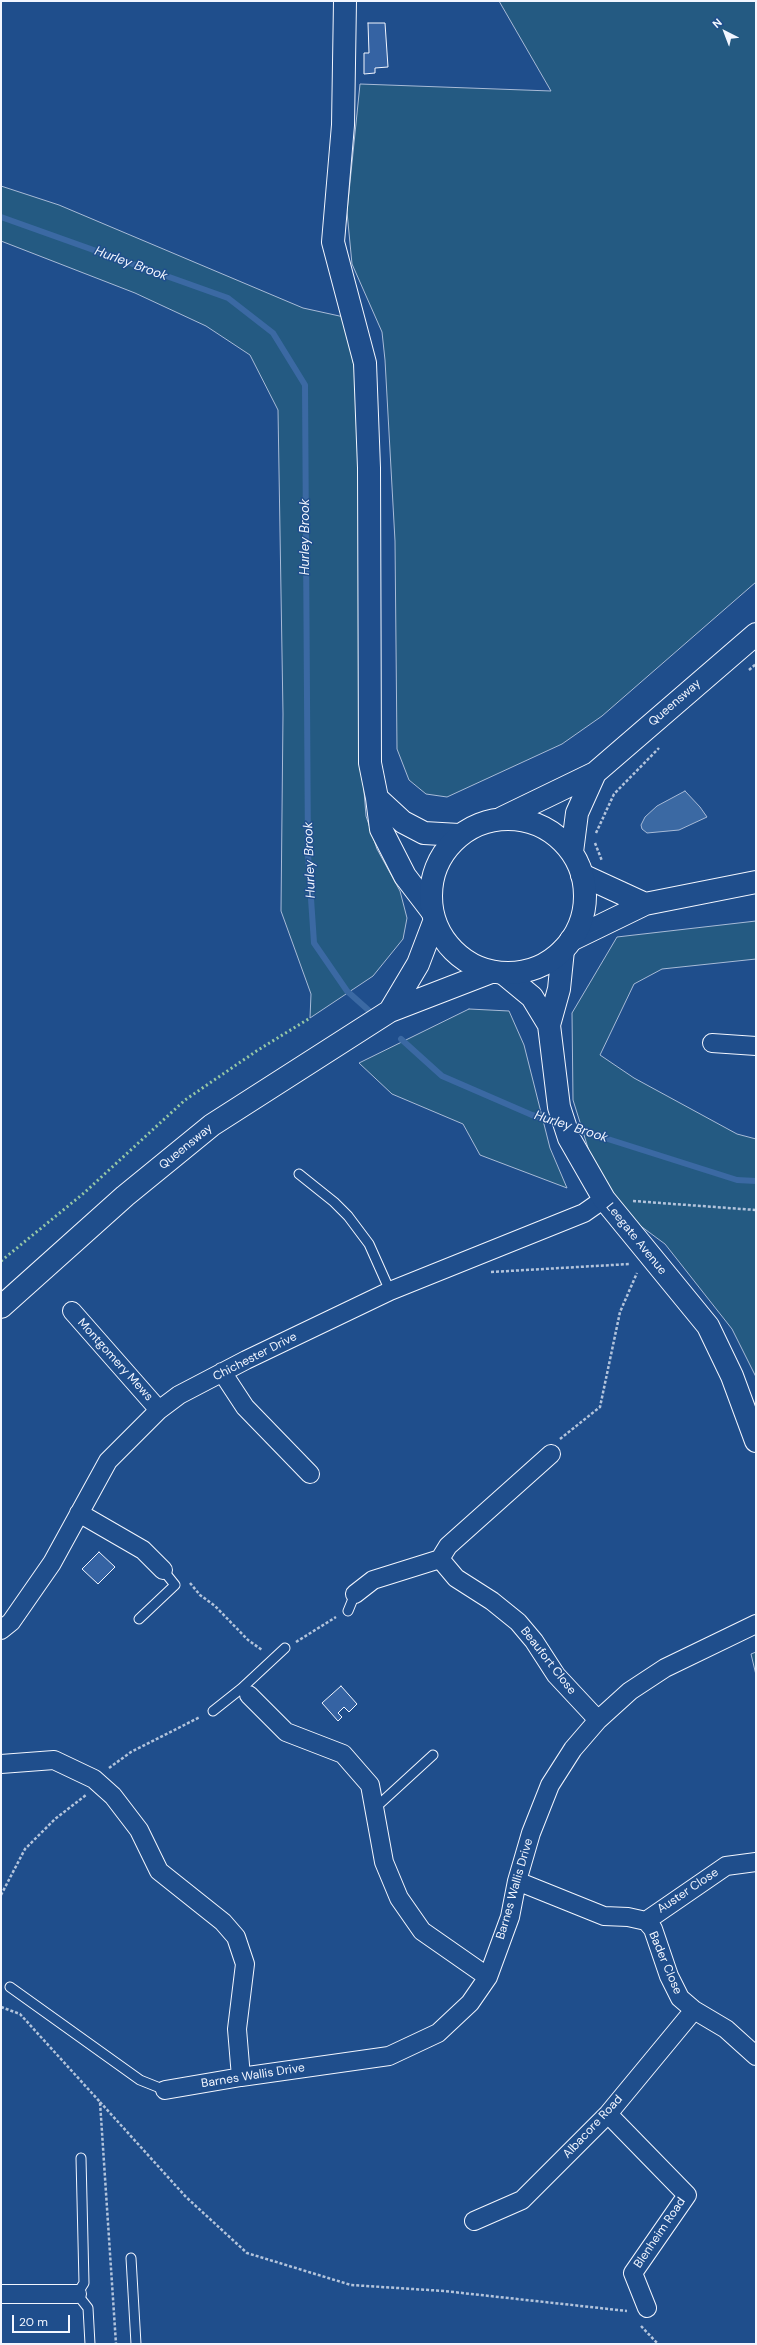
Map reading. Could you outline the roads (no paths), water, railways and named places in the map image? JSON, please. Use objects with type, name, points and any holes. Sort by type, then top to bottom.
[{"type":"street","points":[[345,1],[343,125],[333,242],[365,363],[369,468],[370,763],[378,798],[381,829],[405,876],[433,916],[447,945],[467,962],[497,972]]},
{"type":"street","name":"Queensway","points":[[595,773],[756,634]]},
{"type":"street","points":[[380,1017],[418,964],[433,916],[431,882],[440,856],[458,835],[479,824],[502,818],[595,773]]},
{"type":"street","points":[[572,852],[577,813],[595,773]]},
{"type":"street","points":[[378,798],[403,822],[424,833],[458,835]]},
{"type":"street","points":[[502,818],[528,821],[541,827],[553,833],[572,852],[582,874],[585,897],[581,920],[567,945]]},
{"type":"street","points":[[582,874],[645,904]]},
{"type":"street","points":[[380,1017],[497,972],[525,971],[546,963],[567,945],[645,904],[756,882]]},
{"type":"street","name":"Leegate Avenue","points":[[567,945],[559,988],[549,1025],[561,1112],[569,1138],[604,1199],[646,1260],[708,1326],[732,1376],[756,1441]]},
{"type":"street","name":"Leegate Avenue","points":[[497,972],[532,997],[549,1025]]},
{"type":"street","name":"Queensway","points":[[1,1307],[125,1196],[212,1125],[380,1017]]},
{"type":"street","points":[[712,1043],[756,1046]]},
{"type":"street","name":"Chichester Drive","points":[[1,1630],[12,1622],[52,1563],[108,1461],[159,1410],[179,1395],[222,1372],[390,1291],[584,1213],[604,1199]]},
{"type":"street","name":"Montgomery Mews","points":[[72,1311],[159,1410]]},
{"type":"street","points":[[222,1372],[245,1407],[310,1474]]},
{"type":"street","points":[[351,1602],[373,1580],[440,1559],[448,1546],[553,1448]]},
{"type":"street","points":[[79,1513],[143,1550],[163,1570]]},
{"type":"street","name":"Beaufort Close","points":[[440,1559],[456,1578],[492,1601],[518,1622],[534,1641],[556,1675],[598,1720]]},
{"type":"street","name":"Barnes Wallis Drive","points":[[165,2090],[241,2077],[389,2056],[438,2033],[470,2002],[488,1978],[510,1917],[517,1881],[531,1833],[550,1785],[573,1749],[598,1720],[630,1691],[665,1668],[756,1624]]},
{"type":"street","points":[[246,1692],[286,1732],[343,1754],[370,1785],[384,1862],[399,1898],[422,1930],[488,1978]]},
{"type":"street","points":[[1,1764],[54,1760],[97,1782],[113,1796],[139,1830],[159,1871],[222,1922],[236,1937],[245,1964],[237,2029],[241,2077]]},
{"type":"street","name":"Auster Close","points":[[646,1921],[726,1866],[756,1862]]},
{"type":"street","name":"Bader Close","points":[[517,1881],[604,1916],[628,1917],[646,1921],[653,1929],[670,1976],[680,1998],[694,2010],[726,2029],[756,2056]]},
{"type":"street","name":"Albacore Road","points":[[474,2221],[522,2200],[608,2114],[694,2010]]},
{"type":"street","name":"Blenheim Road","points":[[608,2114],[687,2195],[632,2273],[638,2315]]},
{"type":"street","points":[[1,2294],[78,2294]]},
{"type":"lane","points":[[299,1174],[334,1202],[348,1216],[369,1244],[390,1291]]},
{"type":"lane","points":[[139,1619],[175,1585],[163,1570]]},
{"type":"lane","points":[[213,1711],[246,1692],[273,1659],[285,1648]]},
{"type":"lane","points":[[374,1809],[433,1755]]},
{"type":"lane","points":[[10,1986],[140,2080],[165,2090]]},
{"type":"lane","points":[[81,2158],[84,2283],[78,2294],[88,2308],[90,2344]]},
{"type":"lane","points":[[131,2258],[136,2344]]},
{"type":"waterway","name":"Hurley Brook","points":[[1,217],[228,298],[273,333],[305,385],[308,854],[314,943],[347,991],[375,1016]]},
{"type":"waterway","name":"Hurley Brook","points":[[401,1039],[442,1076],[532,1115],[559,1123]]},
{"type":"waterway","name":"Hurley Brook","points":[[570,1127],[737,1180],[756,1181]]}]
